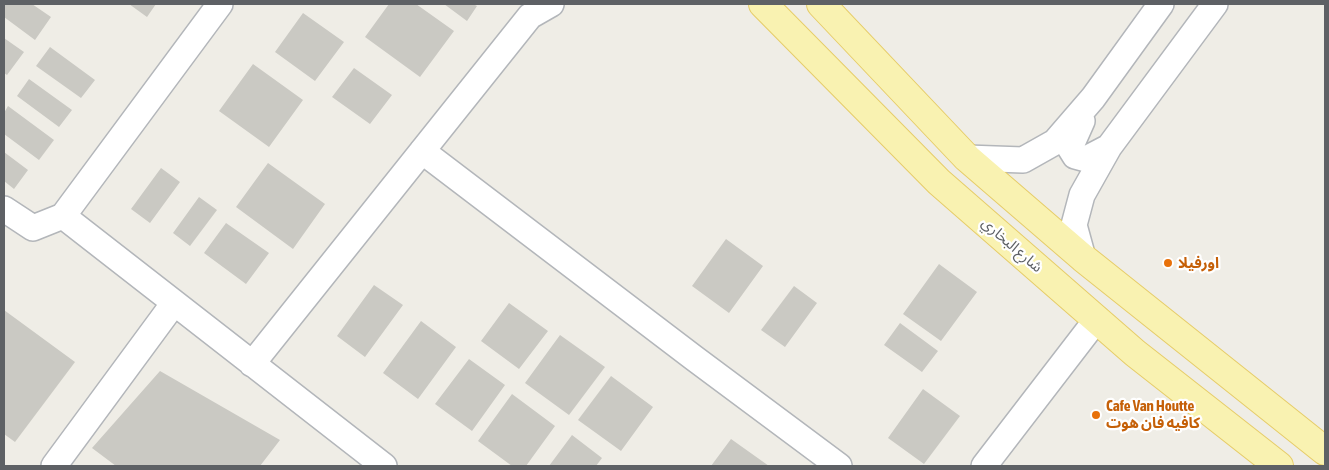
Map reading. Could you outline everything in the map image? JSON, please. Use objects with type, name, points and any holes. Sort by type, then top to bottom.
[{"type":"main road","name":"شارع البخاري","points":[[763,4],[940,182],[1135,353],[1280,466]]},
{"type":"main road","points":[[821,4],[967,158],[1083,258],[1325,451]]},
{"type":"street","points":[[4,209],[33,228],[63,216],[220,4]]},
{"type":"street","points":[[252,364],[530,16],[551,4]]},
{"type":"street","points":[[967,158],[1023,160],[1055,142],[1093,98],[1161,4]]},
{"type":"street","points":[[1083,258],[1074,226],[1082,195],[1108,147],[1215,4]]},
{"type":"street","points":[[1093,98],[1070,148],[1075,156],[1086,159],[1108,147]]},
{"type":"street","points":[[422,151],[839,466]]},
{"type":"street","points":[[63,216],[384,466]]},
{"type":"street","points":[[54,466],[174,303]]},
{"type":"street","points":[[984,466],[1097,320]]},
{"type":"building","points":[[4,4],[32,4],[51,17],[35,40],[4,17]]},
{"type":"building","points":[[129,4],[156,4],[147,17]]},
{"type":"building","points":[[389,4],[416,4],[454,31],[420,77],[365,37]]},
{"type":"building","points":[[444,4],[473,4],[477,6],[467,21]]},
{"type":"building","points":[[303,13],[344,42],[315,81],[275,52]]},
{"type":"building","points":[[4,38],[24,52],[7,75],[4,73]]},
{"type":"building","points":[[50,47],[95,80],[81,98],[36,66]]},
{"type":"building","points":[[253,64],[303,100],[269,147],[219,111]]},
{"type":"building","points":[[354,68],[392,95],[370,124],[332,97]]},
{"type":"building","points":[[29,79],[72,110],[59,127],[17,96]]},
{"type":"building","points":[[8,106],[54,140],[39,160],[4,134],[4,113]]},
{"type":"building","points":[[4,152],[28,170],[14,189],[4,181]]},
{"type":"building","points":[[268,163],[325,204],[293,249],[236,207]]},
{"type":"building","points":[[161,168],[180,182],[150,223],[131,209]]},
{"type":"building","points":[[199,197],[217,210],[190,246],[173,233]]},
{"type":"building","points":[[226,223],[269,253],[246,284],[204,253]]},
{"type":"building","points":[[726,239],[763,266],[729,313],[692,286]]},
{"type":"building","points":[[939,264],[977,292],[941,341],[903,314]]},
{"type":"building","points":[[374,285],[403,305],[365,357],[337,336]]},
{"type":"building","points":[[794,286],[817,303],[785,347],[761,330]]},
{"type":"building","points":[[509,303],[548,331],[519,369],[481,341]]},
{"type":"building","points":[[4,310],[75,362],[15,442],[4,434]]},
{"type":"building","points":[[421,321],[456,347],[418,399],[383,373]]},
{"type":"building","points":[[900,323],[938,351],[922,372],[884,345]]},
{"type":"building","points":[[560,335],[605,367],[569,415],[525,383]]},
{"type":"building","points":[[469,359],[505,385],[472,431],[435,404]]},
{"type":"building","points":[[160,371],[280,440],[260,466],[116,466],[92,448]]},
{"type":"building","points":[[611,376],[653,407],[621,451],[578,420]]},
{"type":"building","points":[[923,389],[960,416],[924,464],[888,438]]},
{"type":"building","points":[[512,394],[555,426],[526,466],[512,466],[478,441]]},
{"type":"building","points":[[572,435],[602,458],[596,466],[549,466]]},
{"type":"building","points":[[731,439],[769,466],[711,466]]},
{"type":"place","name":"اورفيلا","points":[[1168,263]]},
{"type":"place","name":"Cafe Van Houtte كافيه فان هوت","points":[[1096,415]]}]
